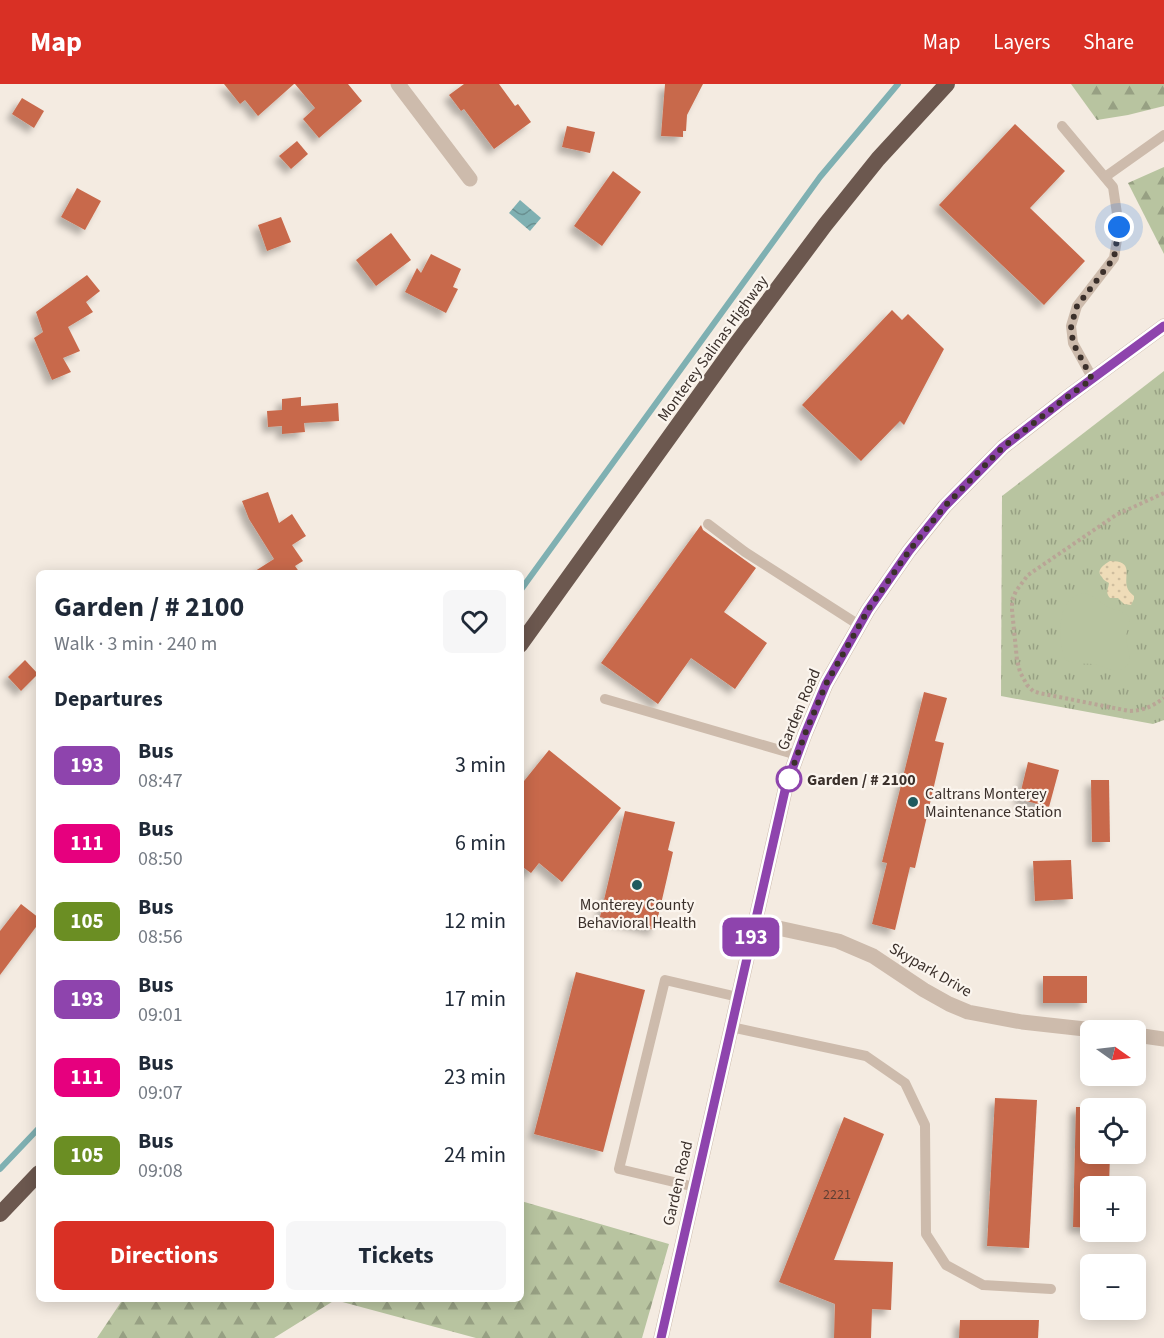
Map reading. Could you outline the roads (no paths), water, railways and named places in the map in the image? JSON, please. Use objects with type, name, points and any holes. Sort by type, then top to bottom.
[{"type":"highway","name":"Monterey Salinas Highway","points":[[524,639],[737,343],[825,225],[878,159],[947,84]]},
{"type":"highway","points":[[0,1214],[36,1176]]},
{"type":"street","points":[[398,84],[470,178]]},
{"type":"street","name":"Garden Road","points":[[661,1338],[786,786],[826,684],[868,610],[909,551],[945,506],[1003,447],[1164,326]]},
{"type":"street","name":"Skypark Drive","points":[[755,922],[838,941],[873,956],[924,990],[968,1012],[1022,1022],[1080,1028]]},
{"type":"street","points":[[1146,1036],[1164,1038]]},
{"type":"lane","points":[[1062,126],[1113,187],[1119,227],[1114,258],[1077,306],[1071,326],[1073,343],[1092,379]]},
{"type":"lane","points":[[1105,177],[1164,135]]},
{"type":"lane","points":[[708,524],[745,552],[859,625]]},
{"type":"lane","points":[[605,699],[797,755]]},
{"type":"lane","points":[[695,1187],[619,1169],[665,980],[738,997]]},
{"type":"lane","points":[[731,1028],[866,1056],[905,1083],[925,1125],[926,1234],[946,1265],[983,1285],[1051,1289]]},
{"type":"water","points":[[520,200],[541,218],[530,231],[509,213]]},
{"type":"waterway","points":[[524,585],[820,177],[898,84]]},
{"type":"waterway","points":[[0,1169],[36,1131]]},
{"type":"place","name":"Garden / # 2100","points":[[789,779]]},
{"type":"place","name":"Caltrans Monterey Maintenance Station","points":[[913,802]]},
{"type":"place","name":"Monterey County Behavioral Health","points":[[637,885]]}]
